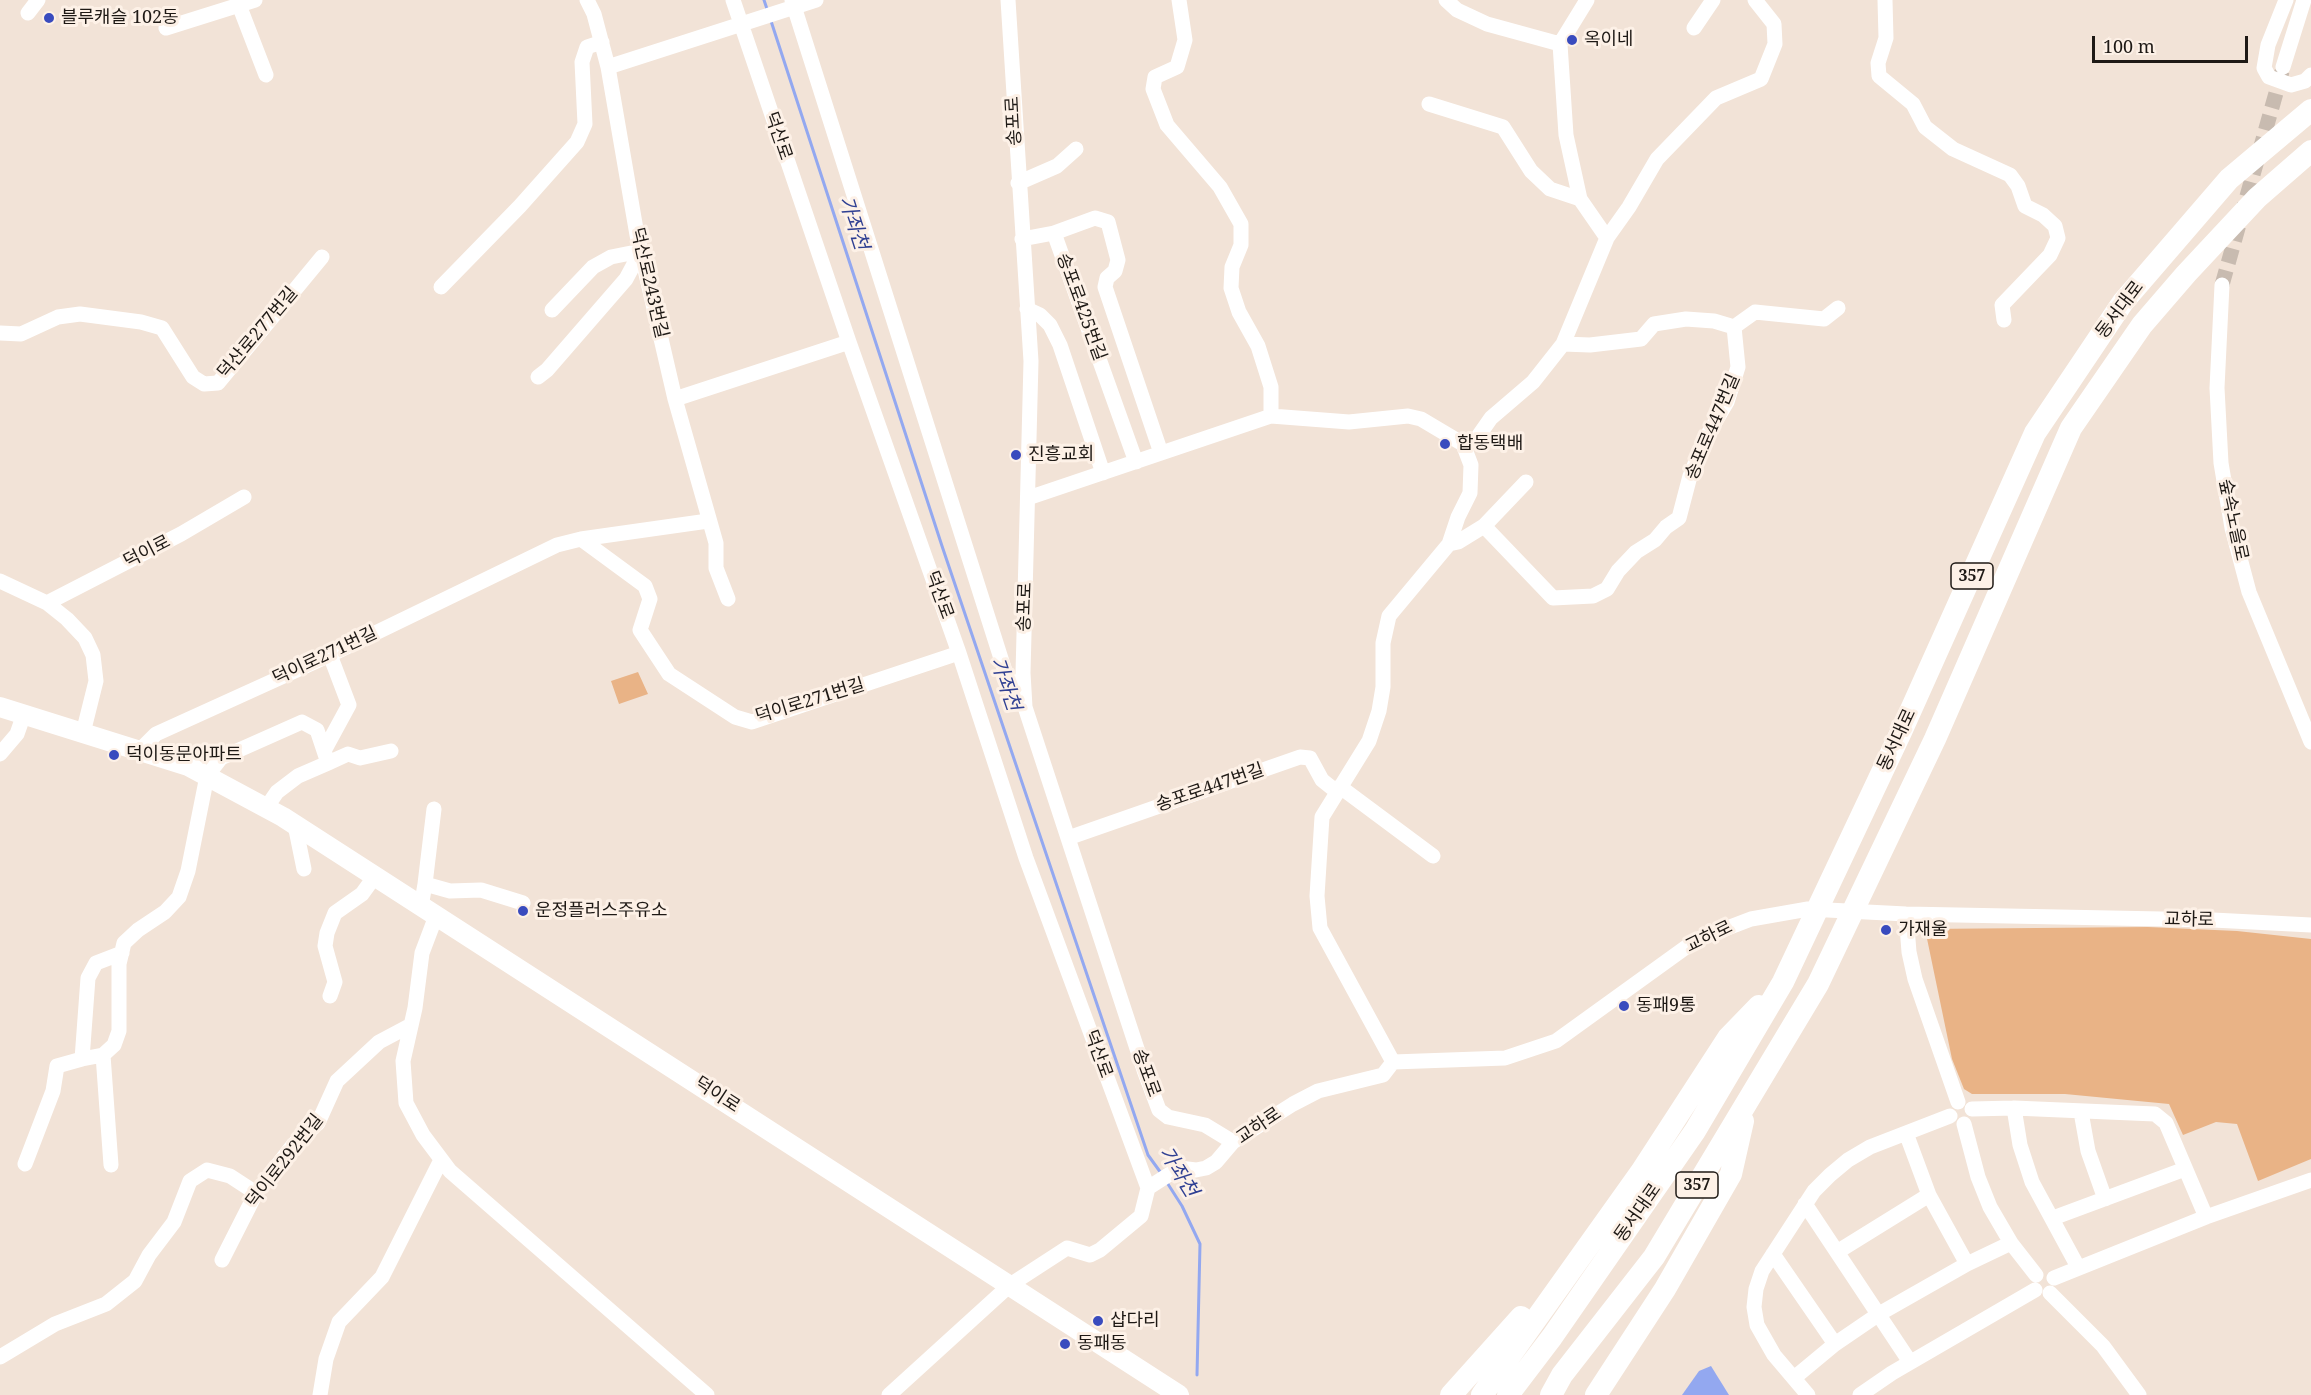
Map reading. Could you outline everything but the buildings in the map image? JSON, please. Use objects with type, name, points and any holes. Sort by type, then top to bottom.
[{"type":"highway","name":"동서대로","points":[[1508,1395],[1552,1337],[1695,1131],[1783,982],[1861,819],[2036,433],[2123,302],[2229,179],[2311,110]]},
{"type":"highway","name":"동서대로","points":[[1549,1395],[1654,1257],[1818,984],[1939,728],[2071,428],[2126,349],[2186,274],[2257,198],[2311,152]]},
{"type":"highway","points":[[1482,1395],[1641,1172],[1728,1038],[1783,982]]},
{"type":"highway","points":[[1596,1395],[1665,1289],[1731,1174],[1748,1100]]},
{"type":"highway","points":[[1451,1395],[1592,1238]]},
{"type":"main road","name":"덕이로","points":[[0,707],[188,766],[266,808],[1179,1395]]},
{"type":"main road","name":"357","points":[[1514,1395],[1552,1337]]},
{"type":"street","points":[[28,13],[38,0]]},
{"type":"street","points":[[166,28],[255,0]]},
{"type":"street","name":"덕산로243번길","points":[[587,0],[594,14],[608,67],[641,251],[675,399],[716,543],[716,568],[728,599]]},
{"type":"street","name":"덕산로","points":[[732,0],[745,21],[849,342],[959,653],[1026,858],[1160,1180]]},
{"type":"street","points":[[608,67],[791,5],[816,0]]},
{"type":"street","name":"송포로","points":[[1008,0],[1030,361],[1023,673],[1025,707],[1159,1110],[1168,1117],[1205,1125],[1233,1142]]},
{"type":"street","points":[[1179,0],[1185,40],[1180,58],[1177,67],[1155,77],[1153,89],[1167,126],[1220,186],[1240,224],[1242,245],[1232,267],[1231,288],[1239,312],[1258,346],[1271,387],[1271,416]]},
{"type":"street","points":[[1446,0],[1457,10],[1487,24],[1560,44]]},
{"type":"street","points":[[1587,0],[1560,44],[1566,135],[1580,199],[1606,238]]},
{"type":"street","points":[[1694,28],[1713,0]]},
{"type":"street","points":[[1463,444],[1477,438],[1491,418],[1533,382],[1563,344],[1606,238],[1629,207],[1657,159],[1716,98],[1761,79],[1775,44],[1775,34],[1774,24],[1755,0]]},
{"type":"street","points":[[1885,0],[1886,38],[1878,63],[1879,76],[1913,104],[1925,127],[1953,149],[2010,175],[2018,186],[2025,206],[2043,214],[2055,226],[2058,238],[2050,255],[2002,304],[2004,320]]},
{"type":"street","points":[[2286,0],[2268,45],[2264,68],[2270,77],[2291,85],[2305,81],[2311,75]]},
{"type":"street","points":[[2283,66],[2304,0]]},
{"type":"street","points":[[239,5],[266,75]]},
{"type":"street","points":[[791,5],[1005,671],[1025,707]]},
{"type":"street","points":[[441,287],[520,206],[577,142],[585,124],[582,62],[587,47],[602,42]]},
{"type":"street","points":[[1429,104],[1503,127],[1530,171],[1550,189],[1580,199]]},
{"type":"street","points":[[1018,183],[1057,166],[1076,149]]},
{"type":"street","name":"송포로425번길","points":[[1136,462],[1054,233],[1095,218],[1108,222],[1118,260],[1115,271],[1107,278],[1105,287],[1161,453]]},
{"type":"street","points":[[1022,239],[1054,233]]},
{"type":"street","points":[[552,310],[593,267],[611,257],[641,251]]},
{"type":"street","points":[[538,377],[547,370],[626,279],[641,251]]},
{"type":"street","name":"덕산로277번길","points":[[0,333],[21,334],[58,317],[80,314],[141,322],[162,328],[193,377],[204,384],[218,382],[322,257]]},
{"type":"street","name":"숲속노을로","points":[[2222,285],[2217,388],[2221,463],[2232,528],[2249,592],[2311,742]]},
{"type":"street","points":[[1563,344],[1590,345],[1641,339],[1654,324],[1686,319],[1714,321],[1734,327],[1755,312],[1824,319],[1838,308]]},
{"type":"street","points":[[1027,309],[1040,315],[1050,325],[1060,345],[1103,472]]},
{"type":"street","name":"송포로447번길","points":[[1484,526],[1553,598],[1593,596],[1607,589],[1618,572],[1636,552],[1655,540],[1666,527],[1679,518],[1697,458],[1705,439],[1727,402],[1738,367],[1734,327]]},
{"type":"street","points":[[675,399],[849,342]]},
{"type":"street","points":[[1028,498],[1271,416],[1349,422],[1408,416],[1421,420],[1463,444],[1471,465],[1470,493],[1458,517],[1449,544],[1389,616],[1383,642],[1383,687],[1379,711],[1369,741],[1322,817],[1317,896],[1320,928],[1393,1062]]},
{"type":"street","points":[[1449,544],[1458,542],[1484,526],[1526,482]]},
{"type":"street","name":"덕이로","points":[[47,603],[181,534],[244,497]]},
{"type":"street","name":"덕이로271번길","points":[[139,751],[156,734],[330,654],[556,545],[581,539],[708,521]]},
{"type":"street","name":"덕이로271번길","points":[[581,539],[645,586],[650,599],[640,630],[669,674],[735,717],[752,722],[959,653]]},
{"type":"street","points":[[0,581],[47,603],[68,619],[85,638],[93,655],[96,681],[83,733]]},
{"type":"street","points":[[326,757],[349,705],[330,654]]},
{"type":"street","points":[[0,754],[17,734],[24,714]]},
{"type":"street","points":[[25,1164],[53,1091],[57,1066],[103,1055],[114,1046],[119,1031],[124,943],[138,930],[165,912],[179,897],[188,871],[207,776],[221,758],[302,722],[317,730],[326,757]]},
{"type":"street","points":[[266,808],[277,792],[326,757],[348,754],[360,758],[391,752]]},
{"type":"street","name":"송포로447번길","points":[[1068,838],[1300,757],[1310,758],[1322,780],[1332,788],[1343,789],[1433,856]]},
{"type":"street","points":[[434,809],[425,885],[429,912],[403,1061],[406,1103],[423,1135],[450,1171],[707,1395]]},
{"type":"street","points":[[295,825],[304,869]]},
{"type":"street","points":[[330,996],[335,982],[325,946],[327,933],[335,913],[362,894],[375,876]]},
{"type":"street","points":[[425,885],[450,891],[481,890],[523,903]]},
{"type":"street","name":"교하로","points":[[1160,1180],[1179,1168],[1196,1170],[1206,1168],[1216,1162],[1233,1142],[1309,1095],[1344,1083],[1383,1076],[1393,1062],[1505,1058],[1557,1041],[1696,940],[1751,919],[1808,909],[1906,914],[2212,920],[2311,925]]},
{"type":"street","points":[[1906,914],[1909,952],[1915,979],[1971,1118],[1964,1124]]},
{"type":"street","points":[[81,1059],[88,978],[96,963],[122,953]]},
{"type":"street","name":"덕이로292번길","points":[[222,1260],[256,1194],[292,1145],[318,1123],[337,1081],[380,1042],[411,1025]]},
{"type":"street","points":[[103,1055],[111,1165]]},
{"type":"street","points":[[1964,1124],[1954,1122],[1950,1116],[1950,1109],[1965,1106],[2155,1114],[2166,1123],[2206,1217]]},
{"type":"street","points":[[2014,1108],[2020,1145],[2032,1182],[2078,1267]]},
{"type":"street","points":[[2081,1112],[2088,1151],[2105,1199]]},
{"type":"street","points":[[1808,1395],[1763,1341],[1754,1307],[1756,1289],[1773,1254],[1805,1204],[1830,1175],[1848,1160],[1906,1133],[1950,1116]]},
{"type":"street","points":[[1964,1124],[1978,1177],[1990,1207],[2035,1283]]},
{"type":"street","points":[[1906,1133],[1929,1195],[1967,1264]]},
{"type":"street","points":[[320,1395],[326,1359],[339,1322],[382,1277],[441,1160]]},
{"type":"street","points":[[2053,1218],[2185,1169]]},
{"type":"street","points":[[0,1357],[55,1324],[106,1304],[135,1281],[149,1255],[174,1222],[190,1181],[207,1170],[230,1176],[256,1194]]},
{"type":"street","points":[[889,1395],[1011,1285],[1067,1248],[1090,1255],[1100,1250],[1141,1216],[1160,1180]]},
{"type":"street","points":[[2052,1285],[2078,1267],[2206,1217],[2311,1180]]},
{"type":"street","points":[[1837,1252],[1929,1195]]},
{"type":"street","points":[[1805,1204],[1910,1362]]},
{"type":"street","points":[[1794,1378],[1835,1344],[1879,1314],[1967,1264],[2011,1243]]},
{"type":"street","points":[[1773,1254],[1835,1344]]},
{"type":"street","points":[[1860,1395],[2035,1283],[2045,1272],[2052,1285],[2103,1346],[2139,1395]]},
{"type":"shaded area","points":[[638,672],[648,694],[619,704],[611,681]]},
{"type":"shaded area","points":[[2148,927],[2237,931],[2311,939],[2311,1159],[2258,1181],[2237,1124],[2216,1122],[2183,1135],[2169,1104],[2065,1094],[1972,1094],[1964,1089],[1952,1059],[1925,929]]},
{"type":"water","points":[[1711,1366],[1729,1395],[1682,1395],[1699,1371]]},
{"type":"waterway","name":"가좌천","points":[[764,0],[768,12]]},
{"type":"waterway","name":"가좌천","points":[[771,21],[942,546],[1148,1155],[1161,1173]]},
{"type":"waterway","name":"가좌천","points":[[1166,1181],[1182,1206],[1200,1244],[1197,1375]]},
{"type":"tunnel","points":[[2222,285],[2283,68]]},
{"type":"place","name":"블루캐슬 102동","points":[[49,18]]},
{"type":"place","name":"옥이네","points":[[1572,40]]},
{"type":"place","name":"합동택배","points":[[1445,444]]},
{"type":"place","name":"진흥교회","points":[[1016,455]]},
{"type":"place","name":"덕이동문아파트","points":[[114,755]]},
{"type":"place","name":"운정플러스주유소","points":[[523,911]]},
{"type":"place","name":"가재울","points":[[1886,930]]},
{"type":"place","name":"동패9통","points":[[1624,1006]]},
{"type":"place","name":"삽다리","points":[[1098,1321]]},
{"type":"place","name":"동패동","points":[[1065,1344]]}]
